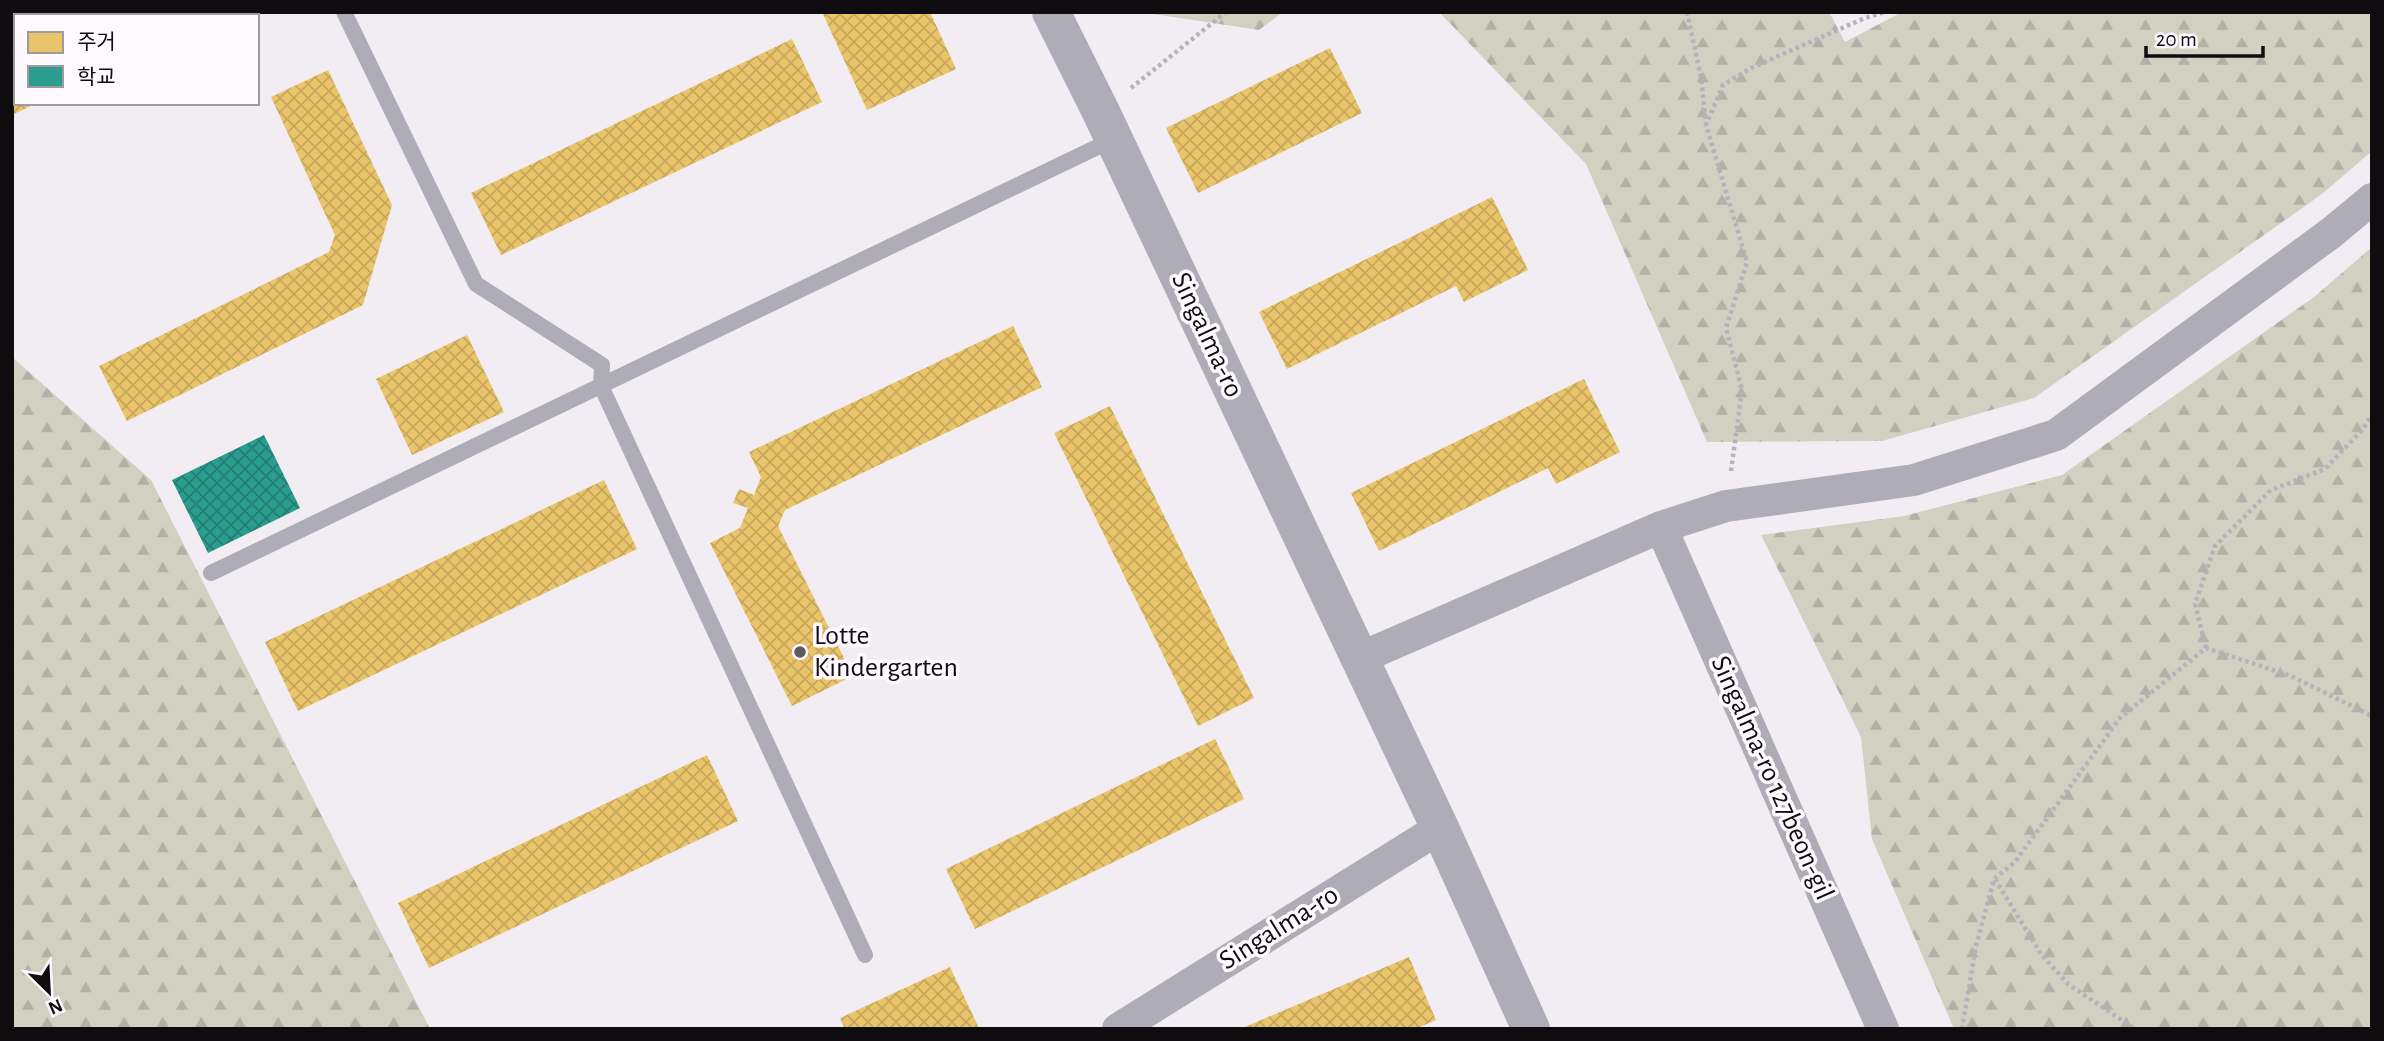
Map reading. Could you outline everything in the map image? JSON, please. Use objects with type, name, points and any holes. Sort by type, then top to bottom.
[{"type":"street","name":"Singalma-ro","points":[[1051,12],[1108,125],[1360,658],[1531,1029]]},
{"type":"street","points":[[1360,658],[1661,527],[1726,506],[1914,480],[2056,435],[2331,233],[2372,199]]},
{"type":"street","name":"Singalma-ro 127beon-gil","points":[[1661,527],[1882,1029]]},
{"type":"street","name":"Singalma-ro","points":[[1118,1029],[1440,828]]},
{"type":"lane","points":[[344,12],[476,284],[602,365],[601,386],[865,955]]},
{"type":"lane","points":[[211,573],[601,386],[1108,125]]},
{"type":"path","points":[[1108,125],[1226,12]]},
{"type":"path","points":[[1687,12],[1701,77],[1706,125],[1747,262],[1726,328],[1742,390],[1726,506]]},
{"type":"path","points":[[1706,125],[1723,85],[1751,68],[1885,12]]},
{"type":"path","points":[[2206,648],[2194,604],[2215,546],[2271,490],[2325,469],[2363,429],[2372,414]]},
{"type":"path","points":[[2206,648],[2291,676],[2372,716]]},
{"type":"path","points":[[1962,1029],[1976,946],[1994,879],[2015,862],[2120,718],[2206,648]]},
{"type":"path","points":[[1994,879],[2041,954],[2068,984],[2135,1029]]},
{"type":"green space","points":[[1140,12],[1283,12],[1259,30]]},
{"type":"green space","points":[[1439,12],[1829,12],[1845,42],[1902,12],[2372,12],[2372,151],[2322,194],[2034,398],[1882,441],[1707,442],[1586,164]]},
{"type":"green space","points":[[2372,247],[2372,1029],[1954,1029],[1872,839],[1861,737],[1761,535],[1904,516],[2062,475],[2314,297]]},
{"type":"green space","points":[[12,357],[151,480],[430,1029],[12,1029]]},
{"type":"building: 주거","points":[[89,12],[228,12],[224,14],[85,14]]},
{"type":"building: 주거","points":[[822,12],[930,12],[956,69],[867,110]]},
{"type":"building: 주거","points":[[792,39],[822,102],[501,255],[471,193]]},
{"type":"building: 주거","points":[[14,48],[14,105],[33,105],[12,115]]},
{"type":"building: 주거","points":[[1330,48],[1362,113],[1198,193],[1166,128]]},
{"type":"building: 주거","points":[[328,70],[392,205],[363,305],[127,421],[99,366],[329,252],[335,235],[271,97]]},
{"type":"building: 주거","points":[[1492,197],[1528,270],[1464,302],[1456,286],[1287,369],[1259,312]]},
{"type":"building: 주거","points":[[1013,326],[1042,387],[785,510],[778,526],[853,676],[792,706],[710,543],[740,528],[748,508],[733,503],[739,489],[754,495],[761,477],[749,452]]},
{"type":"building: 주거","points":[[467,335],[504,412],[412,455],[376,379]]},
{"type":"building: 주거","points":[[1584,379],[1620,452],[1556,484],[1548,468],[1379,551],[1351,493]]},
{"type":"building: 주거","points":[[1110,406],[1254,698],[1198,726],[1054,433]]},
{"type":"building: 주거","points":[[604,480],[637,549],[298,711],[265,642]]},
{"type":"building: 주거","points":[[1215,739],[1244,799],[975,929],[946,869]]},
{"type":"building: 주거","points":[[707,755],[738,821],[429,968],[398,903]]},
{"type":"building: 주거","points":[[1409,957],[1436,1020],[1415,1029],[1240,1029]]},
{"type":"building: 주거","points":[[950,967],[979,1028],[845,1029],[840,1018]]},
{"type":"building: 학교","points":[[264,435],[300,508],[208,553],[172,480]]},
{"type":"place","name":"Lotte Kindergarten","points":[[800,652]]}]
